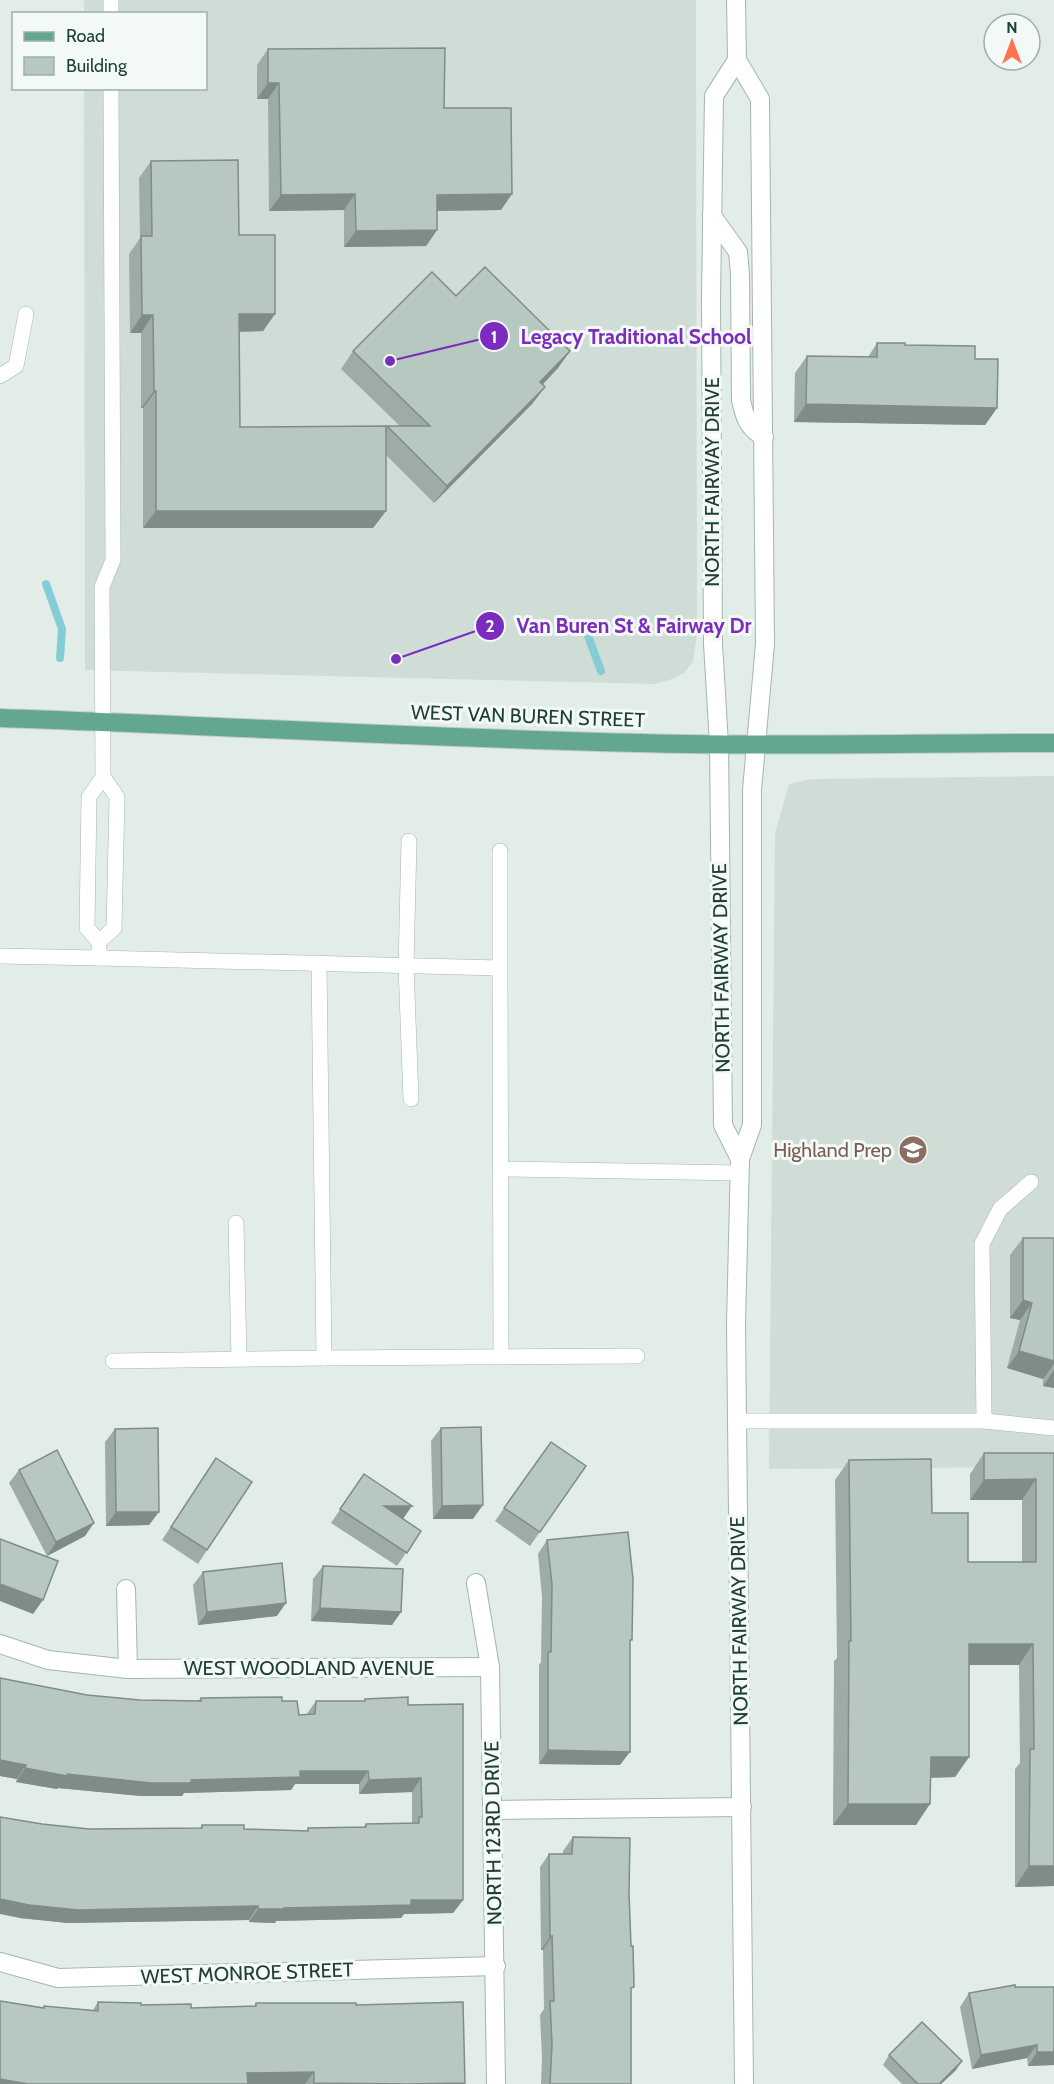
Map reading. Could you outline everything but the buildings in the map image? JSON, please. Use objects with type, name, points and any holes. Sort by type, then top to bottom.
[{"type":"main road","name":"WEST VAN BUREN STREET","points":[[0,718],[489,738],[756,745],[1054,743]]},
{"type":"street","name":"NORTH FAIRWAY DRIVE","points":[[736,0],[737,60],[760,99],[765,644],[752,790],[752,1125],[740,1166],[736,1323],[744,2084]]},
{"type":"street","name":"NORTH FAIRWAY DRIVE","points":[[737,60],[714,96],[713,644],[719,744],[723,1125],[740,1166]]},
{"type":"street","points":[[712,216],[738,252],[741,400],[744,415],[752,430],[764,437]]},
{"type":"street","name":"NORTH 123RD DRIVE","points":[[476,1583],[490,1667],[496,2084]]},
{"type":"street","points":[[126,1589],[128,1669]]},
{"type":"street","name":"WEST WOODLAND AVENUE","points":[[0,1644],[48,1660],[128,1669],[490,1667]]},
{"type":"street","points":[[493,1810],[742,1807]]},
{"type":"street","name":"WEST MONROE STREET","points":[[0,1962],[58,1978],[496,1966]]},
{"type":"lane","points":[[99,958],[99,942],[87,928],[89,797],[103,777],[102,587],[113,560],[111,90]]},
{"type":"lane","points":[[0,376],[16,366],[26,314]]},
{"type":"lane","points":[[99,942],[114,928],[117,797],[103,777]]},
{"type":"lane","points":[[409,841],[406,966],[411,1099]]},
{"type":"lane","points":[[500,850],[501,1357]]},
{"type":"lane","points":[[0,956],[500,968]]},
{"type":"lane","points":[[319,963],[324,1358]]},
{"type":"lane","points":[[502,1169],[740,1166]]},
{"type":"lane","points":[[984,1421],[982,1244],[1000,1209],[1031,1182]]},
{"type":"lane","points":[[236,1223],[239,1359]]},
{"type":"lane","points":[[113,1361],[637,1356]]},
{"type":"lane","points":[[737,1421],[984,1421],[1054,1428]]},
{"type":"shaded area","points":[[84,0],[696,0],[697,634],[693,662],[684,673],[655,684],[85,670],[84,90],[207,90],[207,12],[84,12]]},
{"type":"shaded area","name":"Highland Prep","points":[[1054,776],[1054,1467],[769,1469],[775,833],[789,784],[812,779]]},
{"type":"waterway","points":[[46,584],[62,629],[60,658]]},
{"type":"waterway","points":[[584,625],[601,671]]},
{"type":"place","name":"Legacy Traditional School","points":[[390,361]]},
{"type":"place","name":"Van Buren St & Fairway Dr","points":[[396,659]]},
{"type":"place","name":"Highland Prep","points":[[913,1150]]}]
